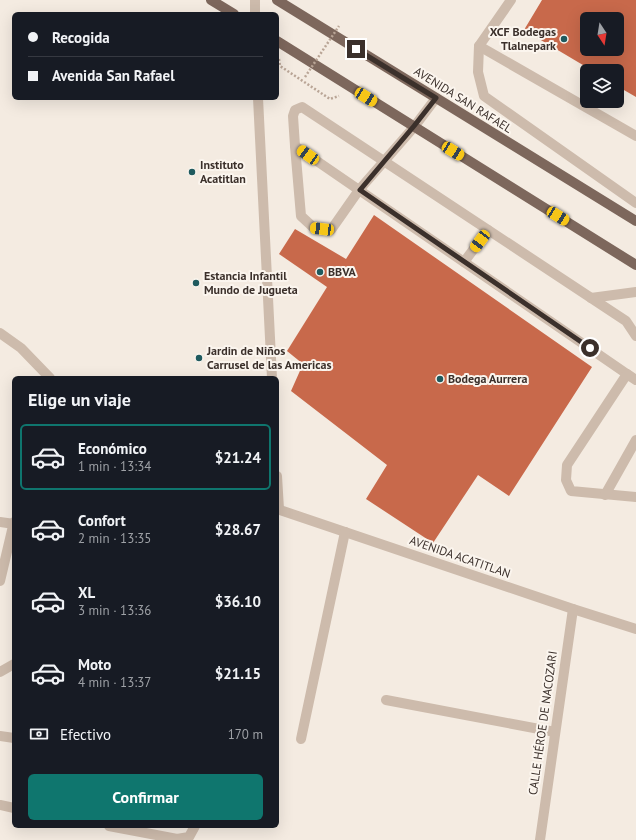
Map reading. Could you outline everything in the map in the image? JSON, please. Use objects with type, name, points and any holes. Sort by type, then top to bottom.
[{"type":"main road","points":[[211,0],[231,12]]},
{"type":"main road","name":"AVENIDA SAN RAFAEL","points":[[277,0],[636,222]]},
{"type":"main road","points":[[279,42],[636,265]]},
{"type":"street","points":[[255,0],[255,12]]},
{"type":"street","points":[[511,0],[479,46],[478,72],[484,96],[636,203]]},
{"type":"street","points":[[479,46],[636,136]]},
{"type":"street","points":[[436,98],[414,126],[383,162],[360,190],[331,230],[314,228],[301,216],[293,116],[295,110],[302,107],[383,162],[626,321],[636,336]]},
{"type":"street","points":[[258,100],[272,376]]},
{"type":"street","points":[[295,146],[636,380]]},
{"type":"street","points":[[464,262],[488,230]]},
{"type":"street","points":[[591,298],[636,292]]},
{"type":"street","points":[[0,333],[21,348],[46,376]]},
{"type":"street","points":[[627,374],[567,465],[566,480],[571,491],[636,497]]},
{"type":"street","points":[[605,495],[636,440]]},
{"type":"street","name":"AVENIDA ACATITLAN","points":[[279,509],[636,629]]},
{"type":"street","points":[[0,522],[12,523]]},
{"type":"street","points":[[0,581],[12,531]]},
{"type":"street","points":[[301,739],[345,532]]},
{"type":"street","name":"CALLE HÉROE DE NACOZARI","points":[[540,840],[573,609]]},
{"type":"street","points":[[0,672],[12,665]]},
{"type":"street","points":[[386,700],[555,732]]},
{"type":"street","points":[[0,736],[12,738]]},
{"type":"street","points":[[0,805],[12,808]]},
{"type":"street","points":[[119,828],[177,839],[189,837],[194,828]]},
{"type":"path","points":[[302,81],[339,26]]},
{"type":"path","points":[[279,60],[280,66],[330,99],[354,89]]},
{"type":"building","name":"XCF Bodegas Tlalnepark","points":[[542,0],[636,0],[636,97],[624,90],[624,64],[581,64],[524,30]]},
{"type":"building","name":"Bodega Aurrera","points":[[374,215],[592,367],[509,496],[478,475],[433,543],[366,499],[387,465],[291,391],[303,364],[287,351],[327,287],[279,254],[295,229],[346,259]]},
{"type":"place","name":"XCF Bodegas Tlalnepark","points":[[564,39]]},
{"type":"place","name":"Instituto Acatitlan","points":[[192,172]]},
{"type":"place","name":"BBVA","points":[[320,272]]},
{"type":"place","name":"Estancia Infantil Mundo de Jugueta","points":[[196,283]]},
{"type":"place","name":"Jardin de Niños Carrusel de las Americas","points":[[199,358]]},
{"type":"place","name":"Bodega Aurrera","points":[[440,379]]},
{"type":"route","points":[[356,49],[436,98],[360,190],[590,348]]}]
